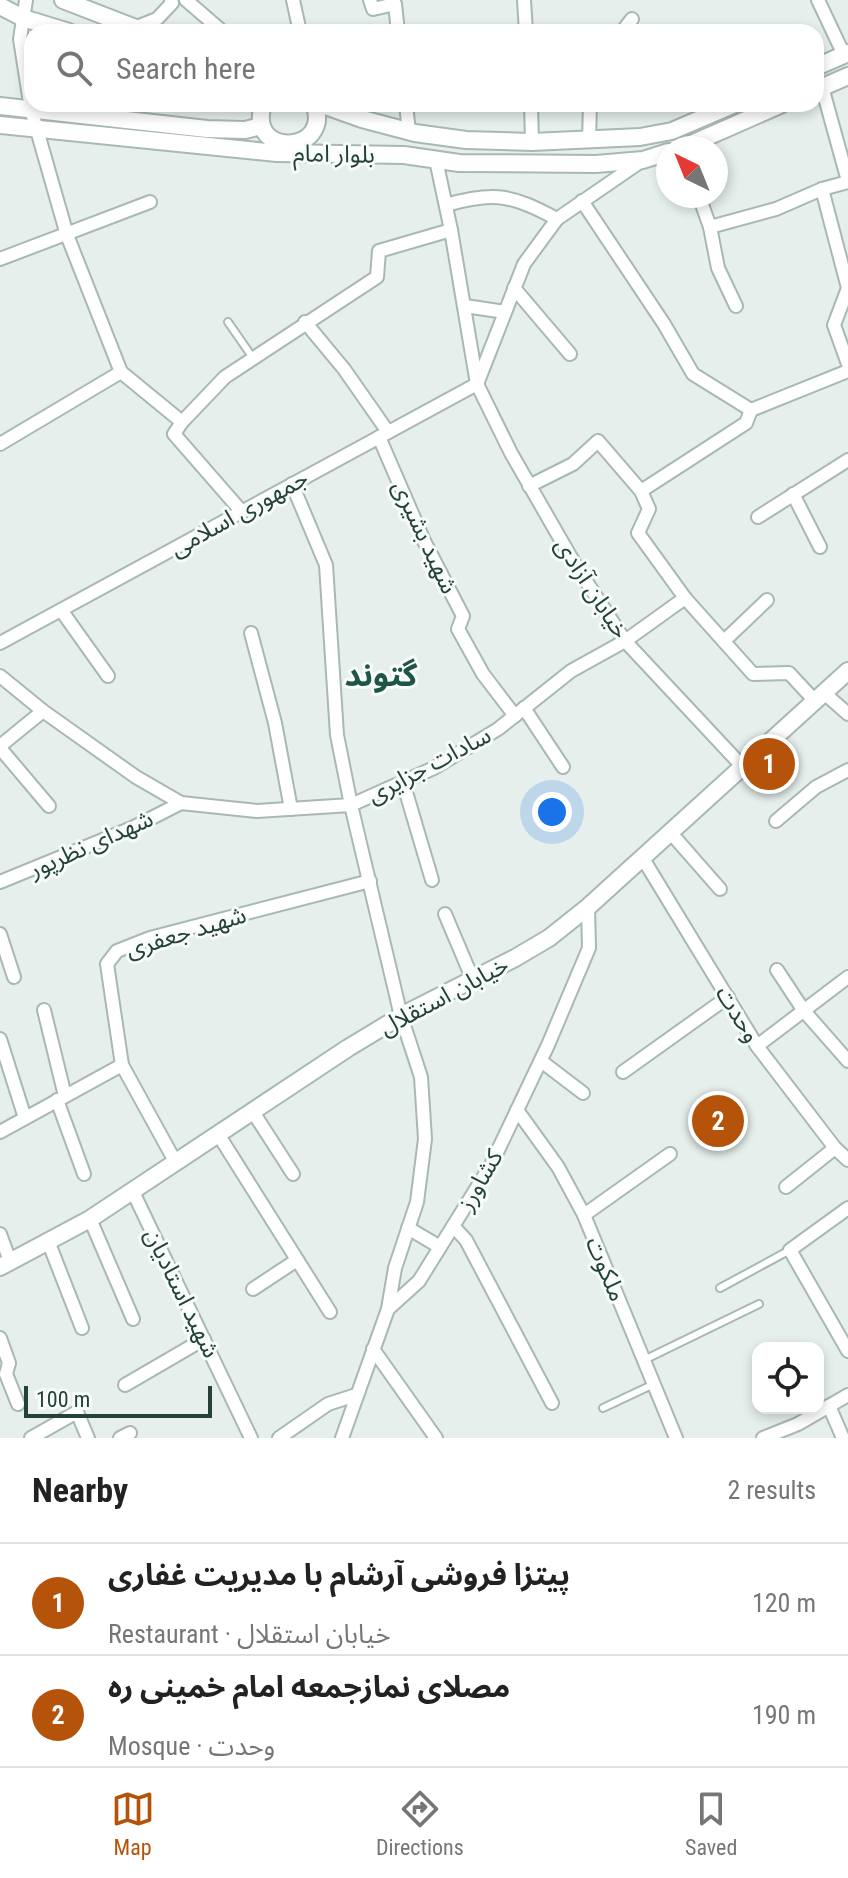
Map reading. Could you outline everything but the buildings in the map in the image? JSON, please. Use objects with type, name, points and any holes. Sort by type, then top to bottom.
[{"type":"street","points":[[24,64],[20,39],[26,0]]},
{"type":"street","points":[[63,0],[125,24]]},
{"type":"street","points":[[149,24],[172,3],[171,0]]},
{"type":"street","points":[[186,0],[214,24]]},
{"type":"street","points":[[293,0],[298,24]]},
{"type":"street","points":[[370,0],[373,9],[395,4],[397,24]]},
{"type":"street","points":[[524,0],[526,24]]},
{"type":"street","points":[[818,0],[846,54],[824,64]]},
{"type":"street","points":[[0,6],[43,24]]},
{"type":"street","points":[[628,24],[632,19]]},
{"type":"street","points":[[824,86],[848,76]]},
{"type":"street","points":[[710,227],[776,209],[822,189],[848,182],[824,104]]},
{"type":"street","name":"بلوار امام","points":[[0,106],[24,108]]},
{"type":"street","points":[[32,112],[67,235],[121,372],[182,422]]},
{"type":"street","name":"بلوار امام","points":[[57,112],[207,129],[245,130],[261,126]]},
{"type":"street","points":[[261,112],[261,126],[283,144],[334,154]]},
{"type":"street","points":[[257,151],[301,142],[316,124],[318,112]]},
{"type":"street","name":"بلوار امام","points":[[341,112],[409,132],[466,140],[532,142],[640,137],[672,131],[716,112]]},
{"type":"street","points":[[407,112],[409,132]]},
{"type":"street","points":[[531,112],[532,142]]},
{"type":"street","points":[[589,141],[590,112]]},
{"type":"street","points":[[709,136],[764,112]]},
{"type":"street","name":"بلوار امام","points":[[0,125],[257,151],[404,155],[525,165],[596,164],[656,156]]},
{"type":"street","points":[[436,160],[477,384]]},
{"type":"street","points":[[477,384],[524,264],[557,219],[643,160]]},
{"type":"street","points":[[822,189],[848,288],[834,325],[848,364]]},
{"type":"street","points":[[446,205],[485,195],[509,198],[532,205],[557,219]]},
{"type":"street","points":[[582,201],[664,324],[693,374],[751,410]]},
{"type":"street","points":[[0,259],[150,202]]},
{"type":"street","points":[[703,208],[718,268],[736,306]]},
{"type":"street","points":[[242,512],[174,434],[182,422],[225,377],[377,277],[379,251],[451,230]]},
{"type":"street","points":[[514,288],[570,354]]},
{"type":"street","points":[[465,306],[505,312]]},
{"type":"street","points":[[305,322],[344,369],[384,434]]},
{"type":"street","points":[[641,491],[746,423],[751,410],[848,371]]},
{"type":"street","points":[[0,444],[121,372]]},
{"type":"street","name":"جمهوری اسلامی","points":[[0,643],[477,384]]},
{"type":"street","name":"خیابان آزادی","points":[[477,384],[529,486],[625,641],[742,766]]},
{"type":"street","name":"شهید بشیری","points":[[384,434],[424,541],[463,616],[458,629],[483,674],[520,712]]},
{"type":"street","points":[[529,486],[573,464],[598,441],[641,491],[649,509],[638,533],[685,598],[753,674],[789,673],[848,714]]},
{"type":"street","points":[[758,517],[848,460]]},
{"type":"street","points":[[292,484],[326,565],[337,735],[401,1016],[421,1077],[425,1139],[417,1202],[395,1268],[388,1309]]},
{"type":"street","points":[[793,494],[820,547]]},
{"type":"street","name":"سادات جزایری","points":[[0,676],[43,711],[136,777],[181,803],[257,811],[351,805],[434,768],[498,729],[571,671],[625,641],[685,598]]},
{"type":"street","points":[[724,641],[767,600]]},
{"type":"street","points":[[61,610],[108,676]]},
{"type":"street","points":[[251,633],[275,723],[291,809]]},
{"type":"street","name":"خیابان استقلال","points":[[5,1264],[90,1219],[401,1016],[549,938],[588,907],[848,671]]},
{"type":"street","points":[[43,711],[0,747],[49,806]]},
{"type":"street","points":[[520,712],[563,767]]},
{"type":"street","points":[[776,821],[816,787],[848,770]]},
{"type":"street","points":[[403,782],[432,880]]},
{"type":"street","name":"شهدای نظرپور","points":[[0,882],[132,828],[181,803]]},
{"type":"street","points":[[670,832],[720,889]]},
{"type":"street","name":"وحدت","points":[[642,857],[757,1046],[835,1148],[848,1160]]},
{"type":"street","name":"شهید جعفری","points":[[122,1065],[107,964],[117,951],[150,938],[370,881]]},
{"type":"street","name":"کشاورز","points":[[342,1438],[388,1309],[419,1281],[491,1165],[541,1061],[589,948],[588,907]]},
{"type":"street","points":[[445,914],[473,980]]},
{"type":"street","points":[[0,934],[14,977]]},
{"type":"street","points":[[777,970],[804,1011],[848,1061]]},
{"type":"street","points":[[757,1046],[848,977]]},
{"type":"street","points":[[623,1072],[728,997]]},
{"type":"street","points":[[44,1010],[61,1098],[84,1174]]},
{"type":"street","points":[[0,1039],[25,1118]]},
{"type":"street","points":[[541,1061],[583,1093]]},
{"type":"street","points":[[0,1132],[122,1065],[176,1163]]},
{"type":"street","name":"ملکوت","points":[[517,1110],[558,1167],[584,1215],[676,1438]]},
{"type":"street","points":[[253,1112],[293,1174]]},
{"type":"street","points":[[218,1134],[330,1312]]},
{"type":"street","points":[[786,1187],[835,1148]]},
{"type":"street","points":[[584,1215],[670,1154]]},
{"type":"street","name":"شهید استادیان","points":[[133,1192],[251,1438]]},
{"type":"street","points":[[848,1208],[790,1250],[848,1351]]},
{"type":"street","points":[[90,1219],[133,1319]]},
{"type":"street","points":[[453,1226],[466,1240],[552,1403]]},
{"type":"street","points":[[408,1228],[440,1247]]},
{"type":"street","points":[[0,1234],[5,1264]]},
{"type":"street","points":[[48,1241],[82,1328]]},
{"type":"street","points":[[253,1289],[297,1260]]},
{"type":"street","points":[[0,1338],[9,1363],[6,1374],[18,1404]]},
{"type":"street","points":[[125,1385],[204,1339]]},
{"type":"street","points":[[373,1349],[436,1438]]},
{"type":"street","points":[[279,1438],[328,1404],[356,1395]]},
{"type":"street","points":[[763,1438],[798,1424],[848,1395]]},
{"type":"street","points":[[829,1406],[843,1438]]},
{"type":"street","points":[[31,1438],[77,1412],[88,1438]]},
{"type":"lane","points":[[228,322],[253,358]]},
{"type":"lane","points":[[720,1288],[790,1250]]},
{"type":"lane","points":[[644,1360],[759,1304]]},
{"type":"lane","points":[[603,1408],[654,1384]]},
{"type":"place","name":"پیتزا فروشی آرشام با مدیریت غفاری","points":[[769,764]]},
{"type":"place","name":"مصلای نمازجمعه امام خمینی ره","points":[[718,1121]]},
{"type":"district","name":"گتوند","points":[[381,675]]}]
